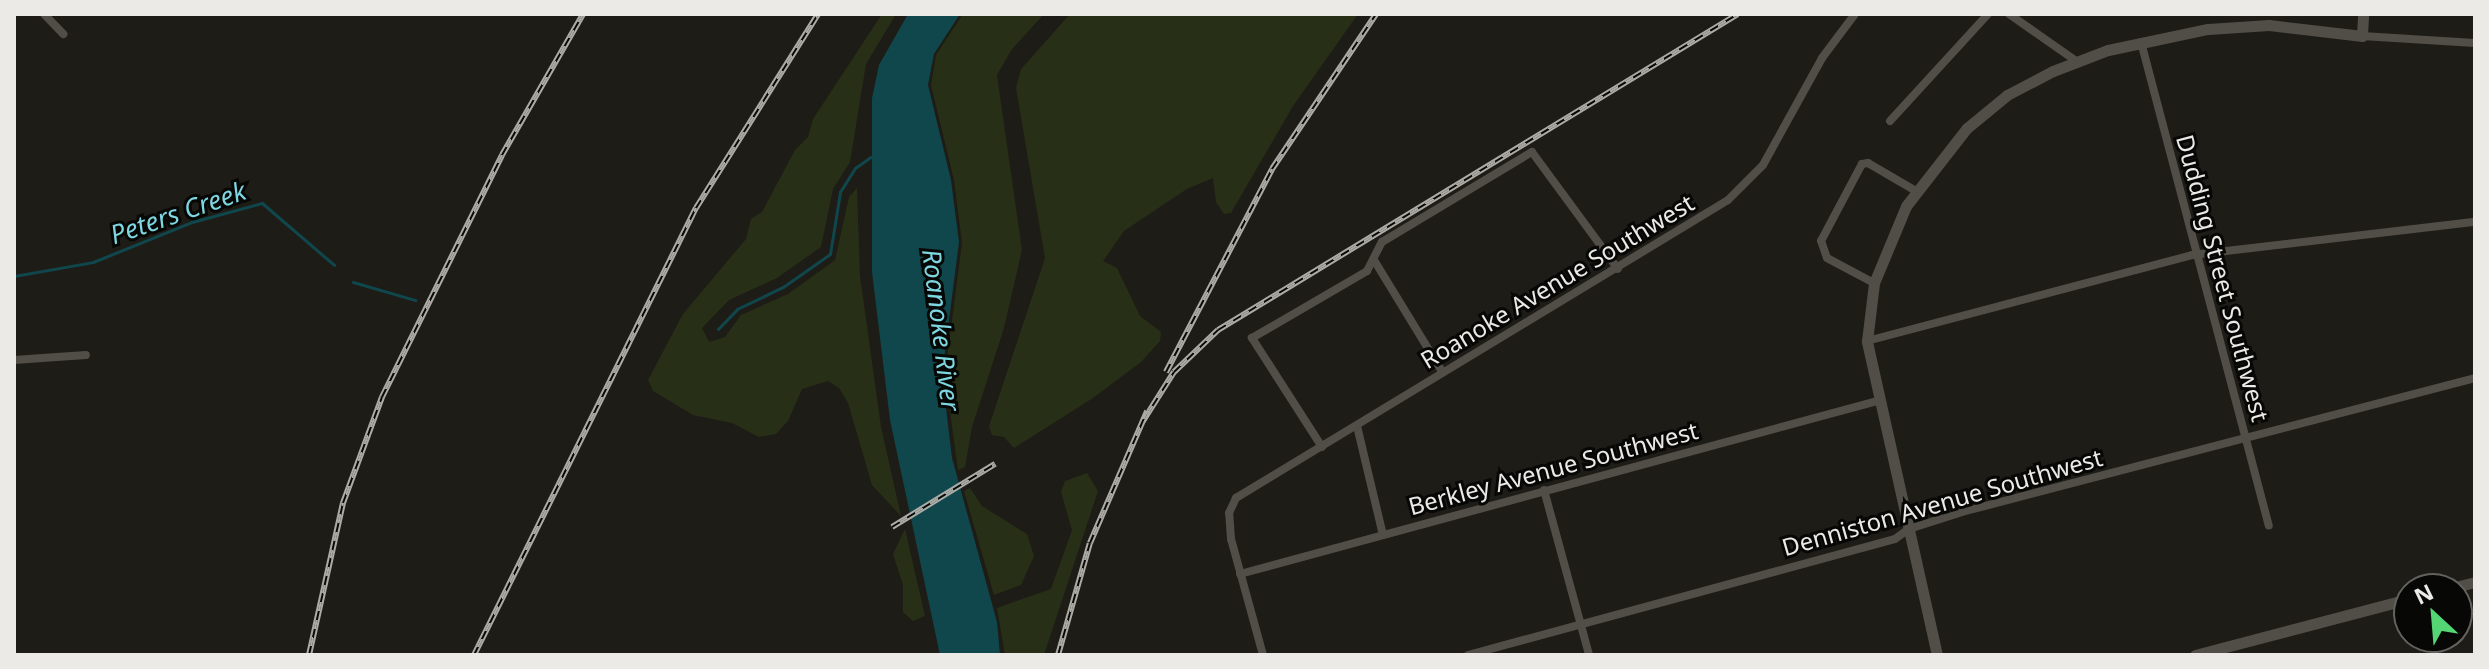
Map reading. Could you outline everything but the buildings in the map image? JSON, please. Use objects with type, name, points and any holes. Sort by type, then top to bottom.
[{"type":"street","points":[[44,14],[63,34]]},
{"type":"street","name":"Roanoke Avenue Southwest","points":[[1263,655],[1228,522],[1232,504],[1618,269],[1746,185],[1763,165],[1835,36],[1855,14]]},
{"type":"street","points":[[1890,121],[1988,14]]},
{"type":"street","points":[[2009,14],[2076,61]]},
{"type":"street","points":[[2362,36],[2363,14]]},
{"type":"street","points":[[1937,655],[1877,401],[1867,341],[1874,283],[1894,227],[1916,191],[1986,110],[2025,84],[2076,61],[2141,42],[2208,29],[2269,25],[2362,36],[2475,43]]},
{"type":"street","name":"Dudding Street Southwest","points":[[2141,42],[2269,525]]},
{"type":"street","points":[[1322,447],[1252,338],[1367,271],[1382,242],[1532,152],[1618,269]]},
{"type":"street","points":[[1874,283],[1827,258],[1821,241],[1862,164],[1868,163],[1916,191]]},
{"type":"street","points":[[1867,341],[2196,255],[2475,222]]},
{"type":"street","points":[[1374,260],[1443,373]]},
{"type":"street","points":[[14,360],[86,355]]},
{"type":"street","name":"Denniston Avenue Southwest","points":[[1468,655],[1895,539],[1906,530],[2475,378]]},
{"type":"street","name":"Berkley Avenue Southwest","points":[[1240,574],[1877,401]]},
{"type":"street","points":[[1357,426],[1383,535]]},
{"type":"street","points":[[1544,490],[1589,655]]},
{"type":"street","points":[[2195,655],[2393,603]]},
{"type":"green space","points":[[882,14],[896,14],[866,64],[850,162],[833,189],[821,247],[777,278],[729,300],[702,328],[709,342],[725,337],[741,315],[788,294],[835,260],[849,197],[857,188],[860,276],[881,427],[901,516],[872,485],[848,403],[839,388],[828,381],[802,389],[788,421],[776,434],[759,437],[732,423],[693,415],[653,391],[648,380],[683,314],[746,239],[751,219],[762,212],[795,150],[808,137],[813,119]]},
{"type":"green space","points":[[963,14],[1044,14],[1012,49],[997,75],[1022,250],[1004,328],[972,427],[965,467],[958,470],[945,375],[962,243],[954,180],[931,85],[936,55]]},
{"type":"green space","points":[[1070,14],[1358,14],[1293,106],[1231,213],[1224,214],[1216,202],[1213,178],[1187,189],[1124,231],[1103,261],[1117,268],[1140,316],[1161,332],[1160,341],[1141,362],[1093,398],[1014,448],[1004,437],[992,435],[989,426],[1045,258],[1016,88],[1021,69]]},
{"type":"green space","points":[[1087,473],[1098,491],[1044,655],[1005,655],[997,608],[1051,589],[1072,530],[1061,492],[1065,481]]},
{"type":"green space","points":[[970,488],[982,506],[1027,534],[1034,556],[1021,585],[994,595],[964,491]]},
{"type":"green space","points":[[905,529],[925,616],[913,621],[903,612],[903,585],[893,554]]},
{"type":"water","name":"Roanoke River","points":[[908,14],[960,14],[934,54],[928,85],[951,180],[959,242],[942,375],[952,458],[997,622],[1000,655],[940,655],[890,420],[872,272],[872,98],[879,65]]},
{"type":"waterway","name":"Peters Creek","points":[[718,329],[737,309],[783,287],[830,254],[840,192],[855,168],[871,157]]},
{"type":"waterway","name":"Peters Creek","points":[[14,276],[93,262],[192,222],[262,203],[334,265]]},
{"type":"waterway","name":"Peters Creek","points":[[353,282],[415,300]]},
{"type":"railway","points":[[309,655],[343,503],[382,397],[502,155],[583,14]]},
{"type":"railway","points":[[474,655],[696,208],[818,14]]},
{"type":"railway","points":[[1166,372],[1272,169],[1376,14]]},
{"type":"railway","points":[[1143,421],[1174,372],[1218,330],[1738,14]]},
{"type":"railway","points":[[1058,655],[1090,543],[1147,411]]},
{"type":"railway","points":[[892,527],[995,464]]}]
